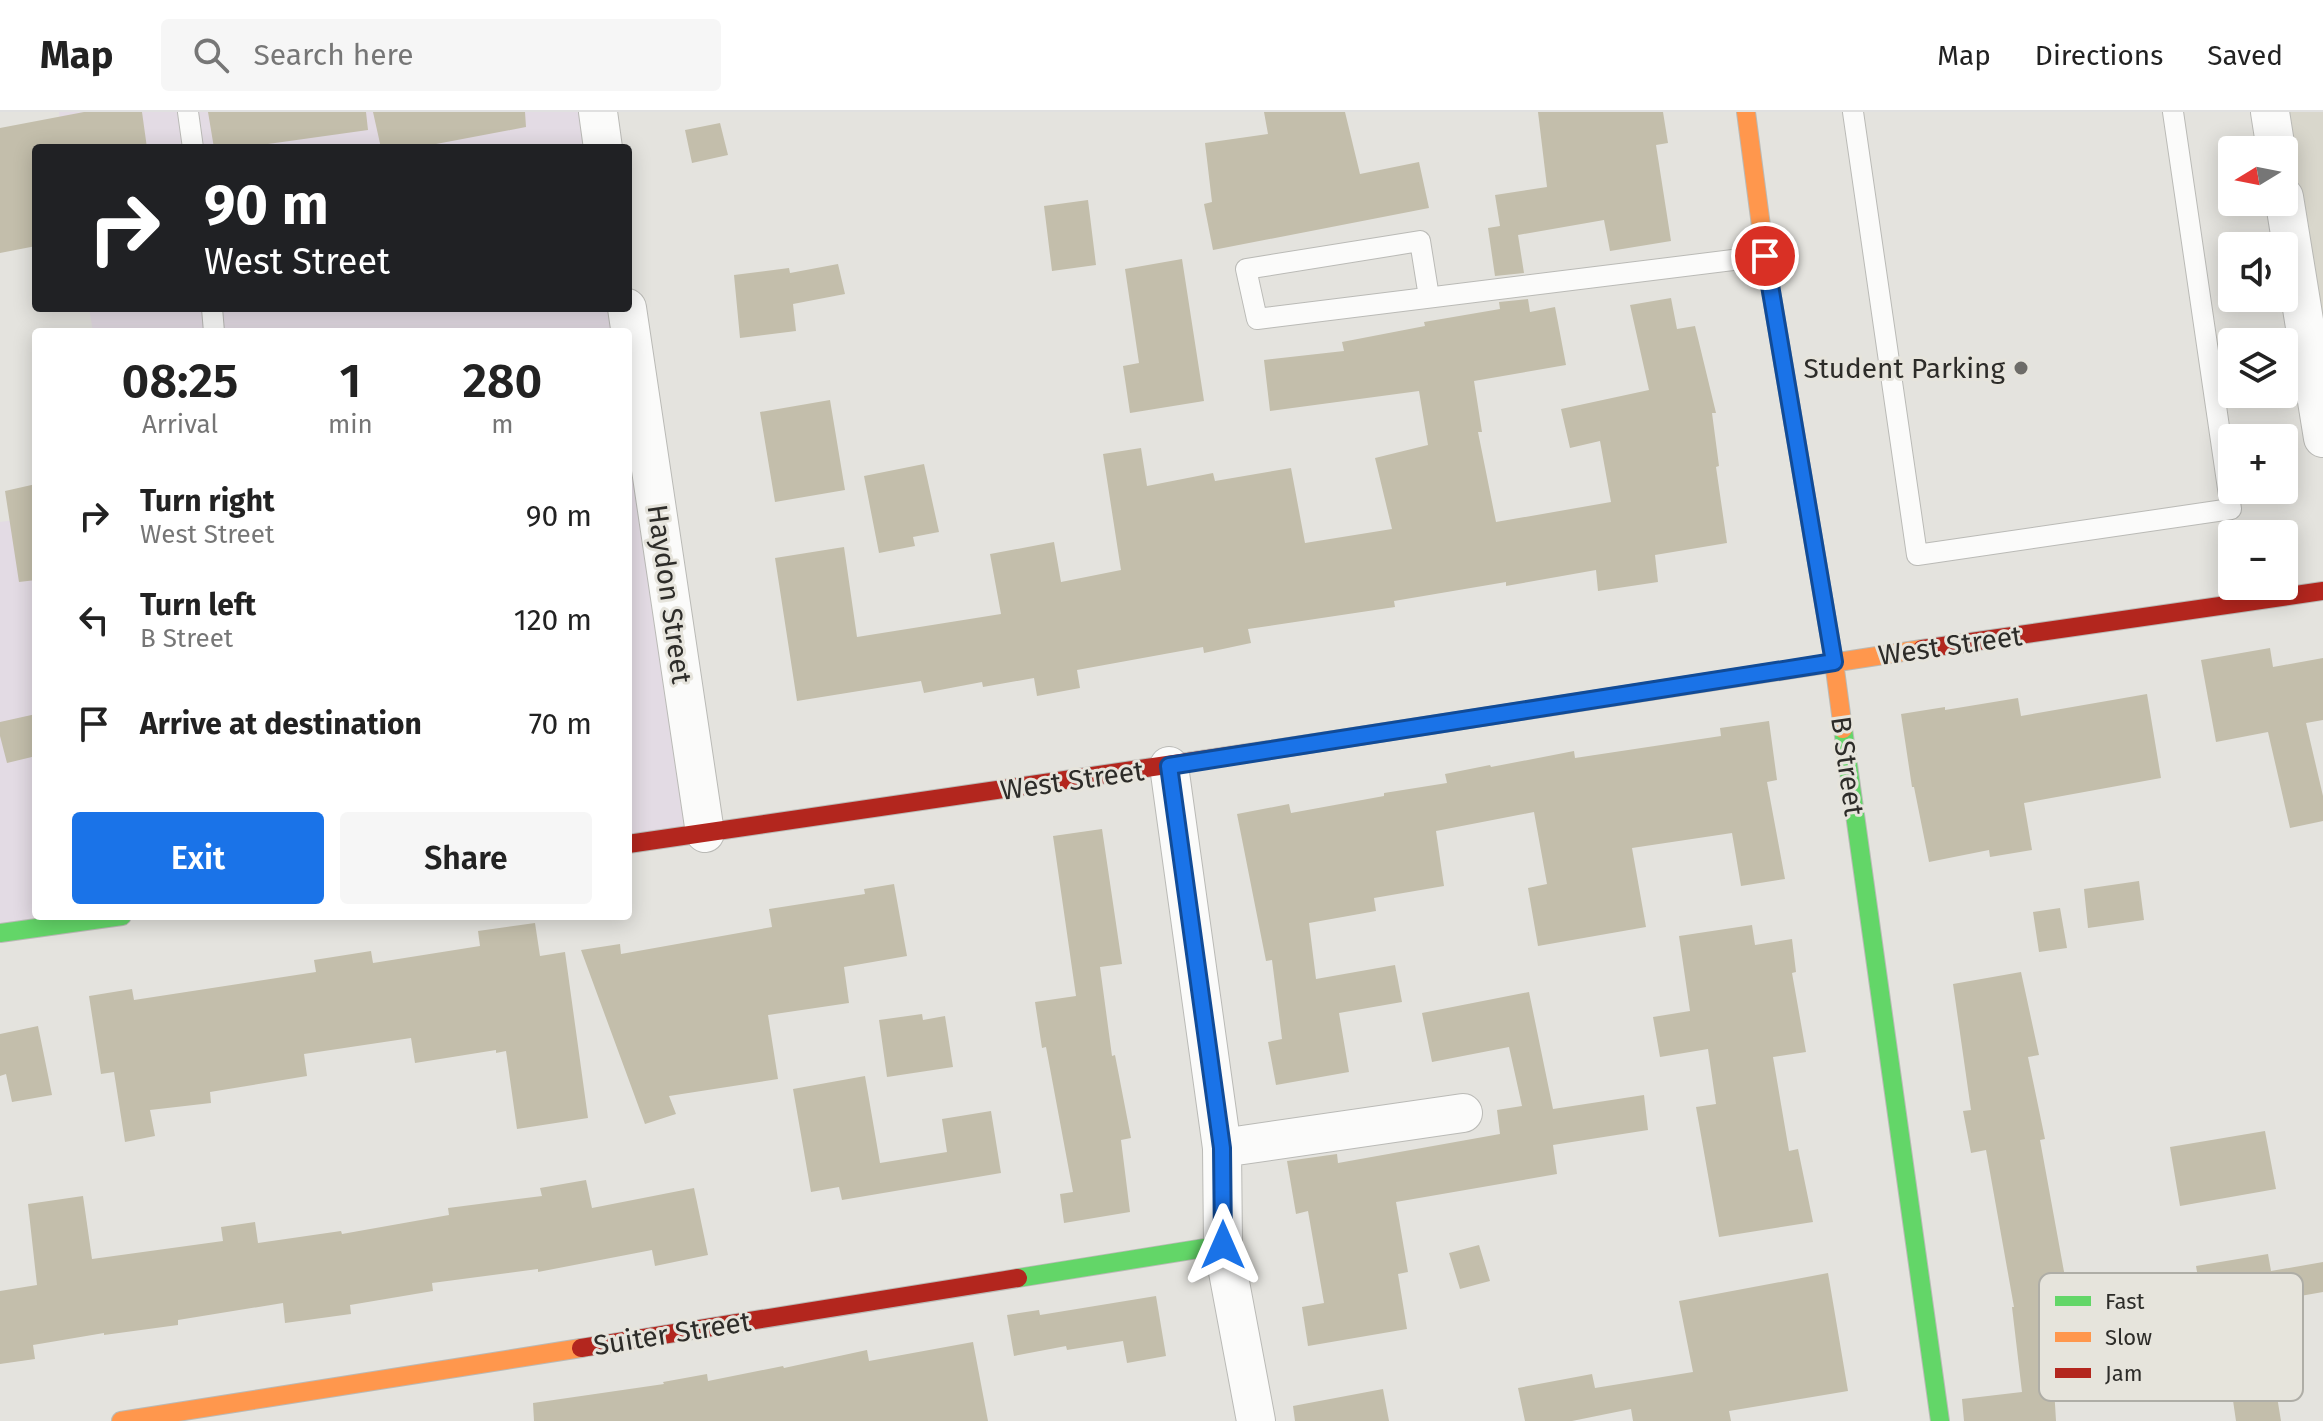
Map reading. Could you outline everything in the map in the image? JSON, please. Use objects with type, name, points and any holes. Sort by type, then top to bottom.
[{"type":"street","points":[[598,112],[602,144]]},
{"type":"street","name":"B Street","points":[[1746,112],[1765,256],[1834,662],[1940,1421]]},
{"type":"street","points":[[2270,112],[2274,136]]},
{"type":"street","points":[[2287,216],[2323,438]]},
{"type":"street","name":"Haydon Street","points":[[632,342],[705,833]]},
{"type":"street","name":"West Street","points":[[632,843],[1169,766],[1834,662],[2323,591]]},
{"type":"street","points":[[1169,766],[1222,1148],[1223,1245],[1256,1421]]},
{"type":"street","points":[[0,933],[93,920]]},
{"type":"street","points":[[1222,1148],[1463,1113]]},
{"type":"street","name":"Suiter Street","points":[[121,1421],[1223,1245]]},
{"type":"lane","points":[[188,112],[192,144]]},
{"type":"lane","points":[[1853,112],[1917,555],[2231,509],[2173,112]]},
{"type":"lane","points":[[1429,297],[1420,241],[1246,269],[1257,319],[1765,256]]},
{"type":"shaded area","points":[[59,112],[598,112],[602,144],[63,144]]},
{"type":"shaded area","points":[[2280,112],[2323,112],[2323,367],[2298,216],[2298,136],[2284,136]]},
{"type":"shaded area","points":[[90,312],[628,312],[630,328],[92,328]]},
{"type":"shaded area","points":[[632,342],[705,833],[632,843]]},
{"type":"shaded area","points":[[32,518],[32,918],[0,933],[0,522]]},
{"type":"building","points":[[84,112],[142,112],[146,144],[32,144],[32,247],[0,253],[0,128]]},
{"type":"building","points":[[208,112],[366,112],[368,130],[268,144],[213,144]]},
{"type":"building","points":[[373,112],[525,112],[526,127],[436,144],[380,144]]},
{"type":"building","points":[[1264,112],[1345,112],[1360,174],[1419,162],[1429,208],[1213,250],[1204,204],[1212,202],[1205,143],[1268,134]]},
{"type":"building","points":[[1538,112],[1663,112],[1668,143],[1656,145],[1671,241],[1610,251],[1604,220],[1518,235],[1524,273],[1495,276],[1488,228],[1500,226],[1495,195],[1547,187]]},
{"type":"building","points":[[720,123],[728,155],[692,163],[685,130]]},
{"type":"building","points":[[1088,200],[1096,265],[1052,271],[1044,206]]},
{"type":"building","points":[[1182,259],[1204,401],[1130,413],[1123,366],[1139,363],[1125,269]]},
{"type":"building","points":[[838,264],[845,294],[793,304],[796,331],[740,338],[734,275],[789,268],[790,273]]},
{"type":"building","points":[[1671,298],[1677,329],[1695,326],[1716,413],[1712,413],[1719,466],[1716,467],[1727,543],[1655,555],[1658,582],[1598,591],[1596,570],[1394,601],[1395,607],[1248,629],[1251,643],[1204,653],[1203,647],[1077,670],[1080,688],[1037,696],[1034,678],[983,687],[982,682],[924,693],[921,681],[797,701],[775,558],[844,547],[857,637],[1001,614],[990,554],[1054,542],[1061,582],[1121,570],[1103,454],[1141,448],[1147,486],[1213,473],[1215,481],[1291,468],[1305,543],[1392,529],[1375,458],[1428,445],[1419,391],[1270,411],[1264,360],[1344,351],[1342,342],[1425,326],[1424,322],[1500,309],[1499,302],[1528,299],[1530,312],[1555,307],[1566,365],[1474,381],[1482,432],[1478,432],[1496,522],[1611,502],[1600,441],[1570,448],[1561,409],[1649,390],[1630,305]]},
{"type":"building","points":[[830,400],[845,490],[775,502],[760,412]]},
{"type":"building","points":[[924,464],[939,532],[913,537],[915,546],[879,553],[864,476]]},
{"type":"building","points":[[32,485],[32,580],[19,582],[5,491]]},
{"type":"building","points":[[2270,648],[2273,667],[2323,658],[2323,720],[2306,723],[2323,796],[2323,821],[2290,828],[2268,732],[2216,742],[2201,660]]},
{"type":"building","points":[[2147,694],[2161,778],[2024,803],[2032,850],[1990,857],[1989,850],[1929,862],[1912,787],[1901,714],[2018,698],[2021,716]]},
{"type":"building","points":[[32,715],[32,757],[7,763],[0,722]]},
{"type":"building","points":[[1769,721],[1777,780],[1767,782],[1785,879],[1741,886],[1732,833],[1632,848],[1646,927],[1538,946],[1528,888],[1547,884],[1534,812],[1436,831],[1444,886],[1374,898],[1376,911],[1309,923],[1316,979],[1395,965],[1402,1002],[1339,1013],[1349,1072],[1276,1085],[1268,1042],[1282,1039],[1272,960],[1266,961],[1237,814],[1289,804],[1291,813],[1447,783],[1445,774],[1490,765],[1574,751],[1575,758],[1721,736],[1720,728]]},
{"type":"building","points":[[1102,829],[1122,964],[1100,967],[1112,1056],[1115,1055],[1131,1138],[1121,1140],[1130,1212],[1064,1223],[1060,1194],[1073,1192],[1035,1002],[1076,996],[1053,836]]},
{"type":"building","points":[[2139,881],[2144,920],[2088,928],[2084,889]]},
{"type":"building","points":[[894,884],[907,956],[844,967],[849,1003],[768,1015],[778,1079],[669,1096],[676,1114],[645,1124],[581,950],[620,944],[621,954],[772,927],[769,909],[865,894],[864,889]]},
{"type":"building","points":[[2060,908],[2067,948],[2039,952],[2033,912]]},
{"type":"building","points":[[535,923],[540,956],[565,952],[588,1118],[517,1129],[506,1051],[415,1063],[411,1038],[304,1054],[307,1076],[210,1092],[211,1103],[150,1110],[155,1136],[125,1142],[114,1072],[101,1074],[89,996],[132,989],[134,1000],[316,972],[314,960],[371,951],[373,963],[480,946],[478,931]]},
{"type":"building","points":[[1752,925],[1755,945],[1792,939],[1796,972],[1792,973],[1806,1052],[1773,1057],[1789,1151],[1798,1149],[1813,1222],[1719,1237],[1696,1107],[1716,1104],[1708,1049],[1660,1057],[1653,1017],[1690,1011],[1679,936]]},
{"type":"building","points":[[2021,972],[2039,1055],[2028,1057],[2045,1139],[2040,1140],[2064,1273],[2039,1273],[2039,1401],[2055,1401],[2056,1421],[1964,1421],[1962,1399],[2022,1392],[2014,1307],[1986,1150],[1971,1153],[1963,1111],[1971,1110],[1953,984]]},
{"type":"building","points":[[1529,992],[1553,1109],[1644,1095],[1648,1130],[1553,1145],[1557,1174],[1396,1202],[1408,1272],[1398,1274],[1407,1329],[1308,1346],[1302,1307],[1324,1303],[1308,1211],[1296,1214],[1287,1161],[1337,1154],[1338,1163],[1500,1134],[1497,1110],[1522,1106],[1509,1047],[1432,1062],[1422,1013]]},
{"type":"building","points":[[922,1014],[923,1020],[945,1016],[953,1067],[887,1077],[879,1020]]},
{"type":"building","points":[[38,1026],[52,1095],[12,1102],[6,1074],[0,1076],[0,1034]]},
{"type":"building","points":[[865,1076],[880,1163],[947,1152],[942,1119],[991,1111],[1001,1173],[842,1200],[839,1187],[811,1192],[793,1089]]},
{"type":"building","points":[[2265,1131],[2276,1189],[2180,1206],[2170,1147]]},
{"type":"building","points":[[586,1180],[592,1208],[694,1188],[708,1255],[655,1266],[652,1250],[538,1272],[538,1269],[432,1283],[433,1291],[350,1305],[351,1314],[285,1323],[283,1303],[178,1320],[178,1325],[33,1345],[35,1359],[0,1364],[0,1291],[37,1285],[28,1204],[83,1196],[92,1259],[223,1241],[221,1227],[255,1222],[258,1243],[341,1231],[342,1234],[449,1215],[448,1208],[542,1196],[540,1188]]},
{"type":"building","points":[[1479,1245],[1490,1281],[1460,1289],[1449,1253]]},
{"type":"building","points":[[2268,1254],[2271,1271],[2323,1262],[2323,1292],[2303,1296],[2303,1273],[2197,1273],[2196,1266]]},
{"type":"building","points":[[1828,1273],[1848,1391],[1729,1411],[1731,1421],[1633,1421],[1631,1409],[1572,1421],[1525,1421],[1518,1388],[1592,1374],[1595,1388],[1693,1372],[1679,1301]]},
{"type":"building","points":[[1156,1296],[1166,1356],[1127,1363],[1123,1341],[1067,1350],[1066,1346],[1014,1356],[1007,1315],[1039,1310],[1040,1315]]},
{"type":"building","points":[[973,1342],[988,1421],[534,1421],[533,1403],[664,1384],[707,1374],[708,1381],[867,1350],[869,1361]]},
{"type":"building","points":[[1383,1389],[1389,1421],[1295,1421],[1293,1406]]},
{"type":"building","points":[[2233,1401],[2278,1401],[2281,1421],[2236,1421]]},
{"type":"traffic: fast","points":[[1843,729],[1940,1421]]},
{"type":"traffic: fast","points":[[0,933],[93,920]]},
{"type":"traffic: fast","points":[[1018,1278],[1223,1245]]},
{"type":"traffic: slow","points":[[1746,112],[1765,256],[1843,729]]},
{"type":"traffic: slow","points":[[1269,750],[1922,649]]},
{"type":"traffic: slow","points":[[121,1421],[581,1348]]},
{"type":"traffic: jam","points":[[1922,649],[2323,591]]},
{"type":"traffic: jam","points":[[632,843],[1269,750]]},
{"type":"traffic: jam","points":[[581,1348],[1018,1278]]},
{"type":"place","name":"Student Parking","points":[[2021,368]]},
{"type":"route","points":[[1223,1245],[1222,1148],[1169,766],[1834,662],[1765,256]]}]
